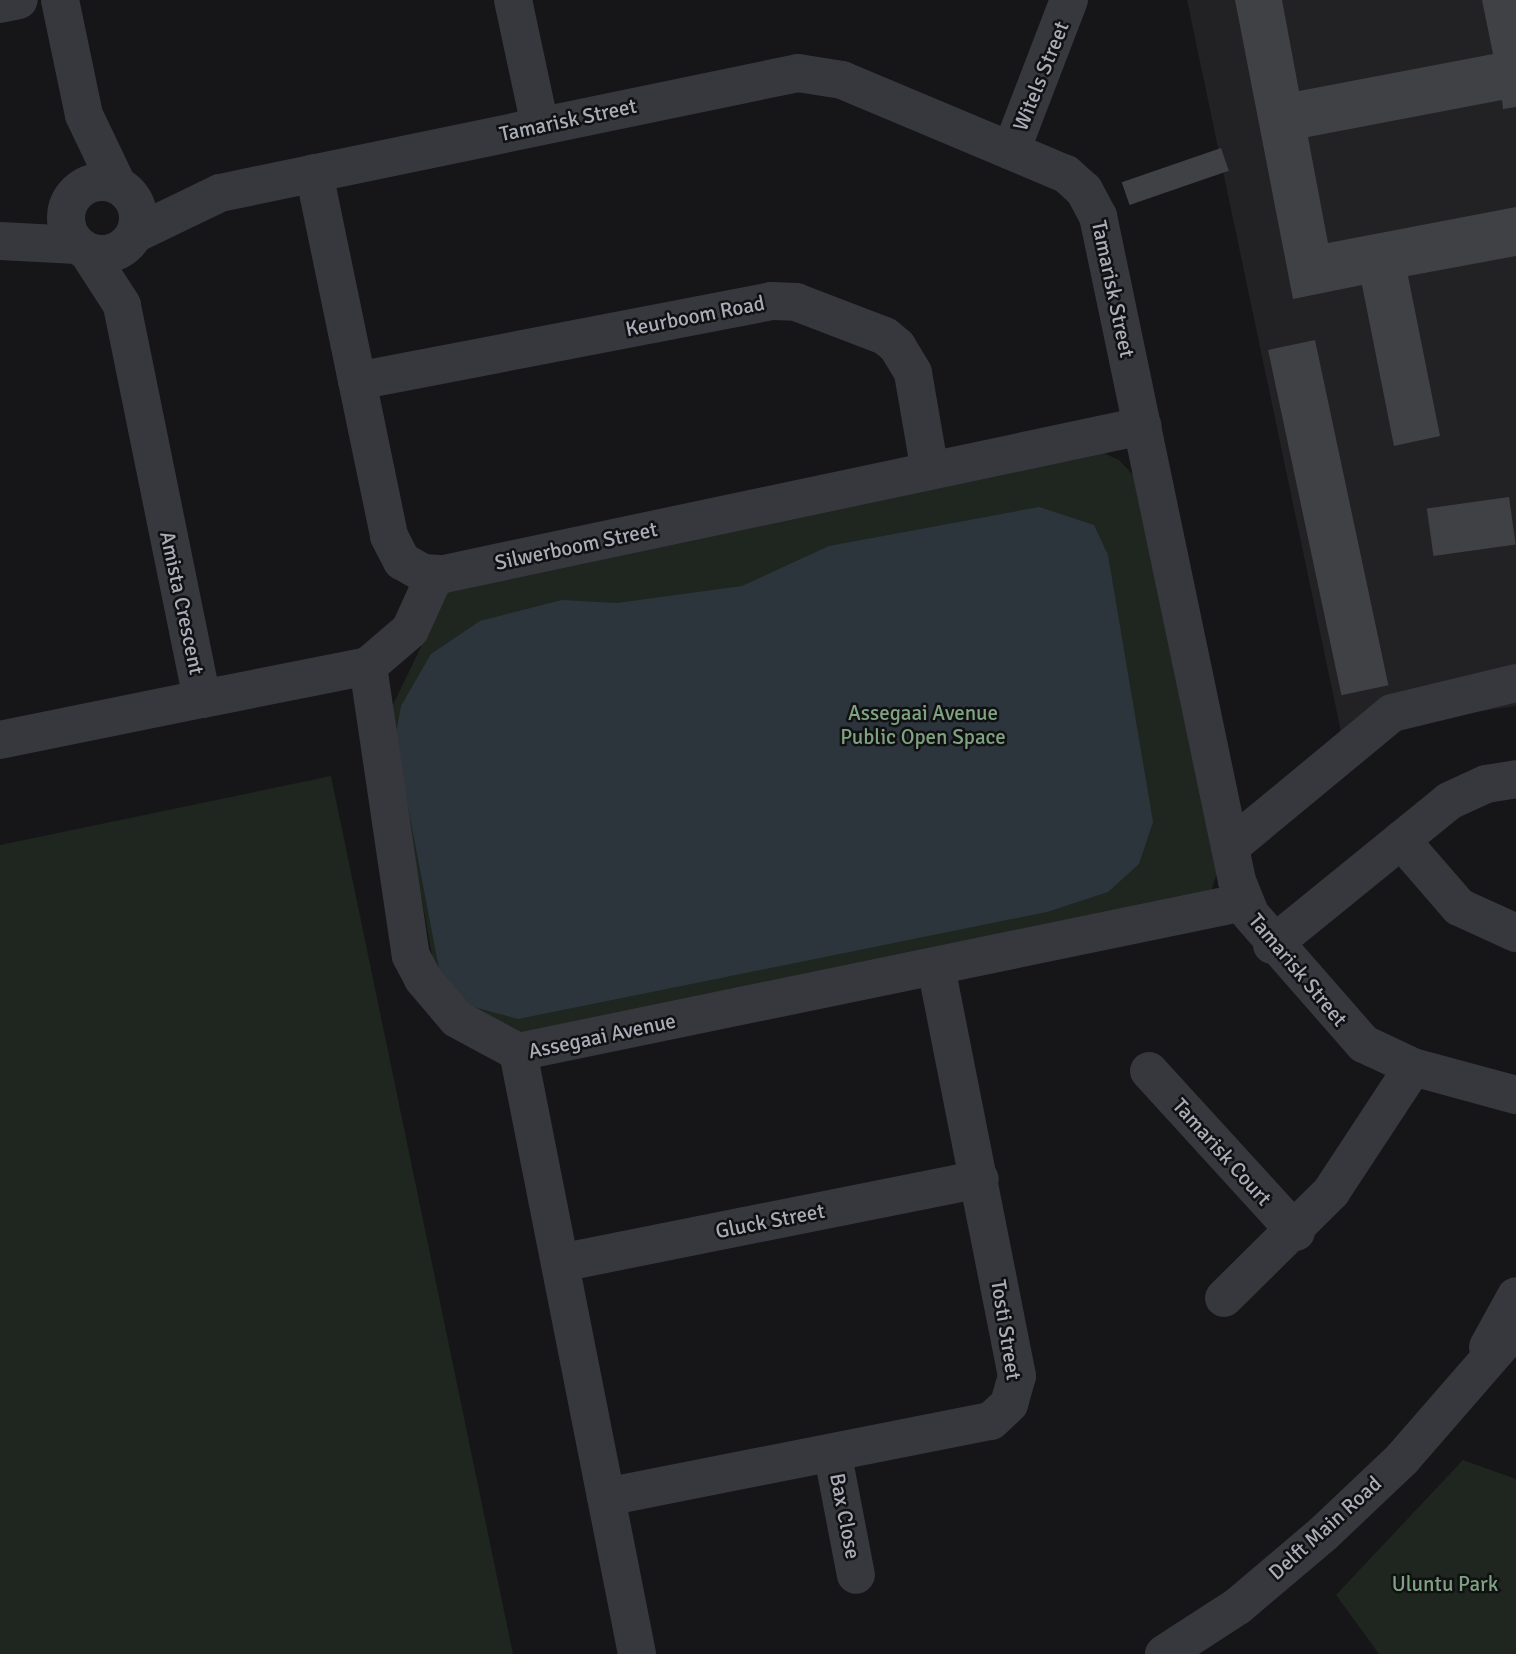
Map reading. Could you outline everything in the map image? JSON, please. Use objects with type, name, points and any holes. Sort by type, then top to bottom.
[{"type":"street","points":[[0,4],[19,0]]},
{"type":"street","points":[[0,241],[115,252],[131,239],[138,209],[122,187],[84,115],[60,0]]},
{"type":"street","points":[[513,0],[540,126]]},
{"type":"street","name":"Witels Street","points":[[1011,151],[1069,0]]},
{"type":"street","name":"Tamarisk Street","points":[[131,239],[220,193],[798,73],[842,80],[1066,174],[1093,202],[1244,902],[1272,945],[1346,1029],[1382,1055],[1419,1069],[1516,1096]]},
{"type":"street","points":[[82,248],[66,219],[84,115]]},
{"type":"street","points":[[202,699],[368,666],[410,630],[435,575],[402,561],[388,536],[314,173]]},
{"type":"street","points":[[0,232],[92,184],[122,187]]},
{"type":"street","name":"Tamarisk Street","points":[[122,187],[220,193]]},
{"type":"street","name":"Amista Crescent","points":[[0,740],[202,699],[122,305],[131,239]]},
{"type":"street","name":"Amista Crescent","points":[[82,248],[122,305]]},
{"type":"street","name":"Keurboom Road","points":[[357,381],[771,301],[796,302],[885,336],[898,346],[913,373],[930,471]]},
{"type":"street","name":"Silwerboom Street","points":[[435,575],[1142,426]]},
{"type":"street","points":[[368,666],[411,956],[423,979],[457,1019],[518,1052]]},
{"type":"street","points":[[1230,847],[1392,713],[1516,683]]},
{"type":"street","points":[[1272,945],[1401,840],[1470,789],[1516,779]]},
{"type":"street","points":[[1401,840],[1459,907],[1516,933]]},
{"type":"street","name":"Assegaai Avenue","points":[[637,1654],[518,1052],[936,968],[1244,902]]},
{"type":"street","name":"Tosti Street","points":[[606,1497],[833,1456],[990,1421],[1009,1404],[1017,1376],[936,968]]},
{"type":"street","points":[[1224,1298],[1296,1232],[1368,1144],[1419,1069]]},
{"type":"street","name":"Tamarisk Street","points":[[1419,1069],[1516,1120]]},
{"type":"street","name":"Tamarisk Court","points":[[1149,1071],[1296,1232]]},
{"type":"street","name":"Gluck Street","points":[[560,1263],[980,1180]]},
{"type":"street","name":"Delft Main Road","points":[[1468,1382],[1516,1296]]},
{"type":"street","name":"Delft Main Road","points":[[1164,1654],[1238,1606],[1323,1534],[1402,1459],[1516,1328]]},
{"type":"street","name":"Bax Close","points":[[833,1456],[856,1575]]},
{"type":"shaded area","points":[[1187,0],[1516,0],[1516,706],[1341,732]]},
{"type":"shaded area","name":"Assegaai Avenue Public Open Space","points":[[1039,507],[1094,525],[1108,555],[1153,822],[1139,864],[1108,892],[1047,912],[518,1019],[470,1006],[440,974],[395,739],[401,706],[431,654],[480,621],[562,600],[617,603],[742,586],[829,546]]},
{"type":"green space","name":"Assegaai Avenue Public Open Space","points":[[1099,451],[1119,460],[1136,478],[1218,870],[1211,891],[524,1045],[436,977],[388,715],[452,583]]},
{"type":"green space","points":[[331,776],[513,1654],[0,1654],[0,845]]},
{"type":"green space","name":"Uluntu Park","points":[[1463,1460],[1516,1479],[1516,1654],[1379,1654],[1336,1595]]},
{"type":"building","points":[[1235,0],[1282,0],[1299,91],[1493,54],[1482,0],[1516,0],[1516,107],[1503,109],[1502,100],[1308,137],[1328,243],[1516,207],[1516,256],[1408,276],[1440,436],[1394,446],[1362,285],[1293,299]]},
{"type":"building","points":[[1221,148],[1229,171],[1130,205],[1122,182]]},
{"type":"building","points":[[1315,340],[1388,685],[1341,695],[1268,350]]},
{"type":"building","points":[[1509,497],[1516,545],[1433,556],[1427,509]]}]
